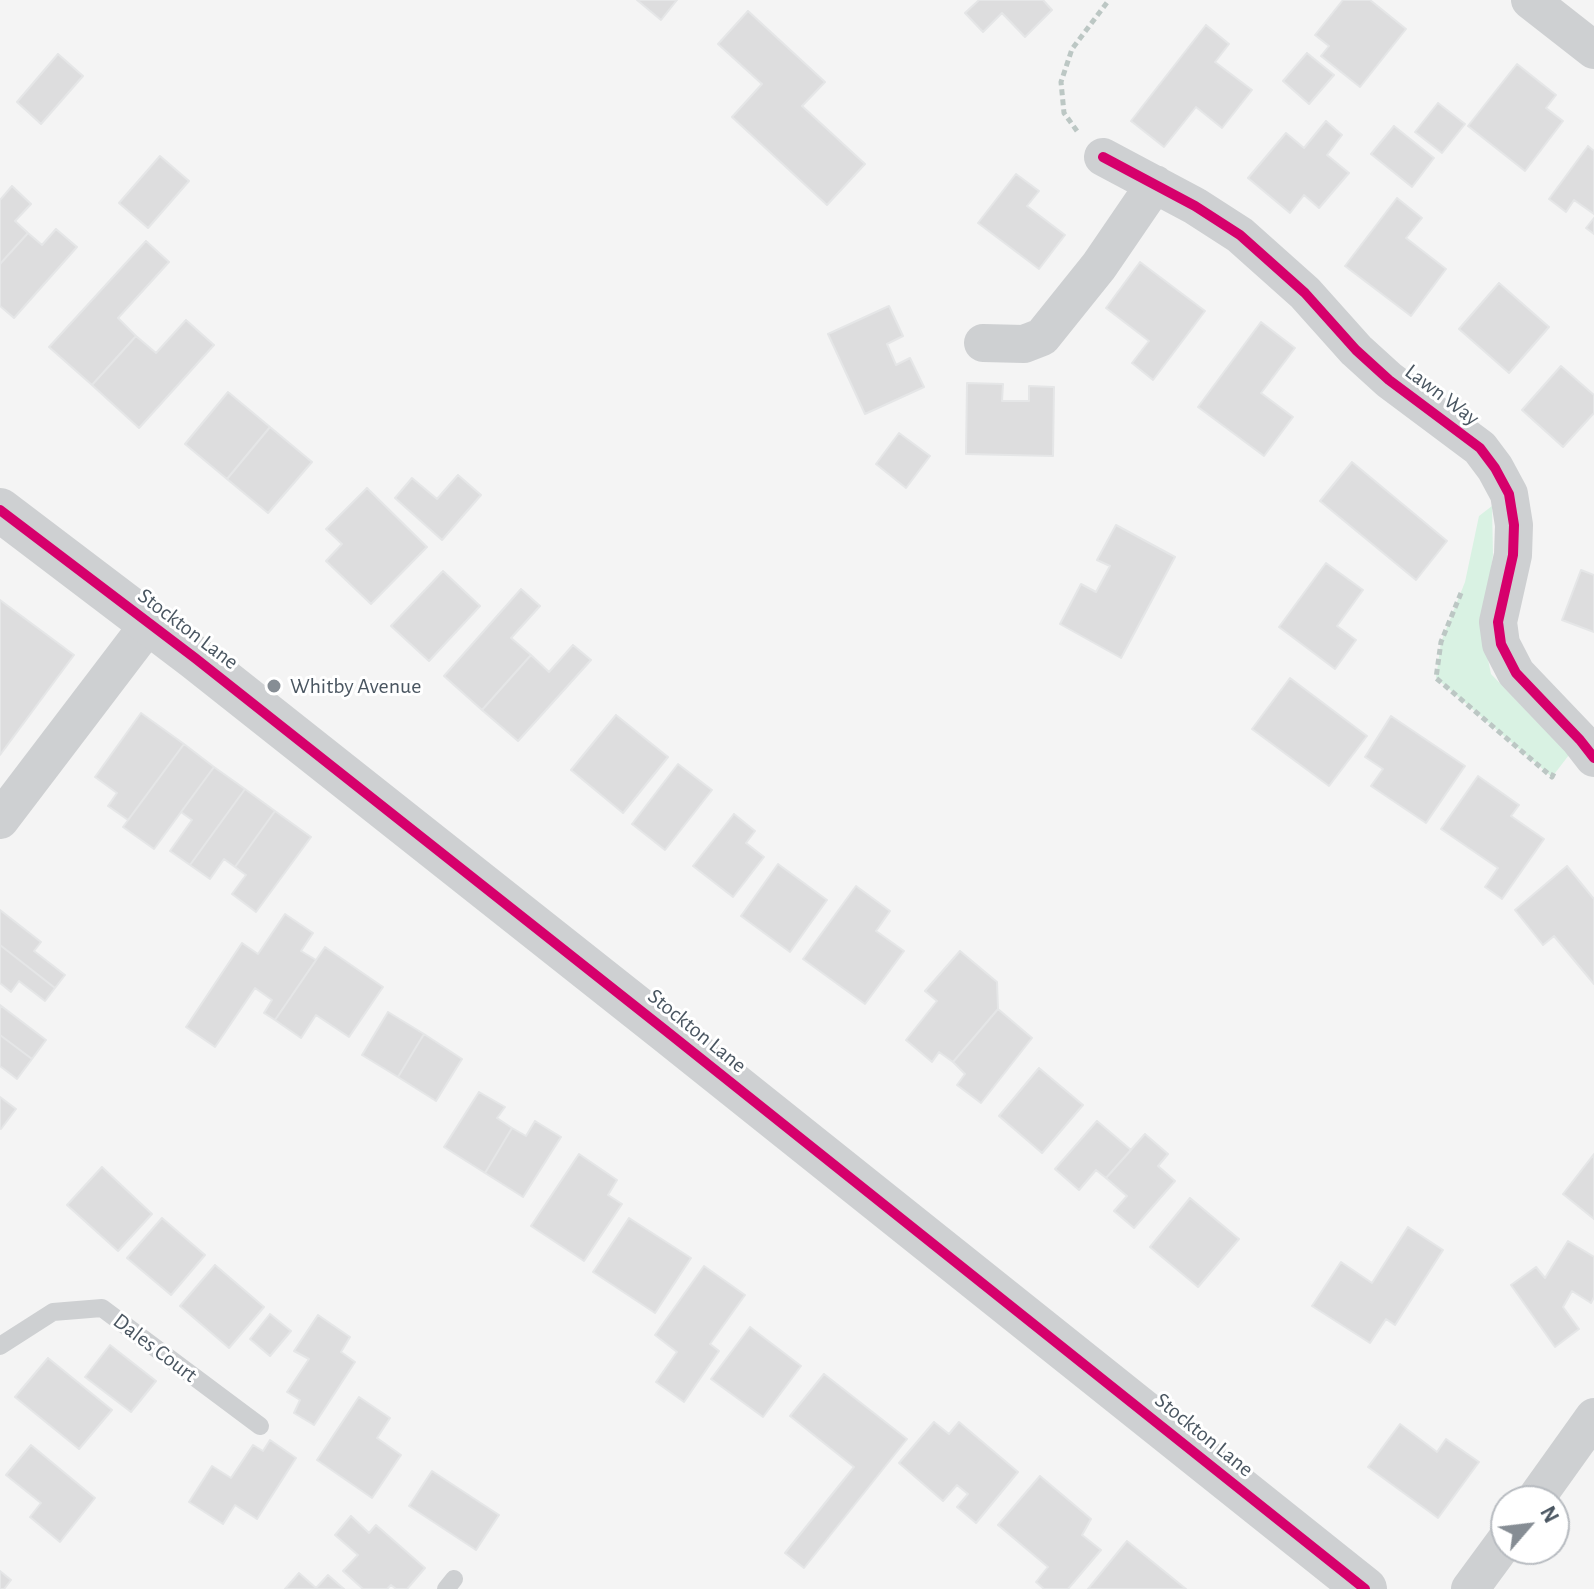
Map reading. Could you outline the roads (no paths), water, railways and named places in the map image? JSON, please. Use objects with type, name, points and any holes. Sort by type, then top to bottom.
[{"type":"street","points":[[1530,0],[1594,50]]},
{"type":"street","name":"Lawn Way","points":[[1103,157],[1195,206],[1240,235],[1305,293],[1356,350],[1389,380],[1480,448],[1509,494],[1514,525],[1513,555],[1498,622],[1501,644],[1516,673],[1594,758]]},
{"type":"street","points":[[983,343],[1024,344],[1042,337],[1099,266],[1155,184]]},
{"type":"street","name":"Stockton Lane","points":[[0,510],[195,658],[1365,1589]]},
{"type":"street","points":[[0,820],[149,624]]},
{"type":"street","points":[[1545,1485],[1594,1417]]},
{"type":"street","points":[[1470,1589],[1490,1562]]},
{"type":"lane","name":"Dales Court","points":[[0,1346],[53,1312],[102,1308],[260,1426]]},
{"type":"place","name":"Whitby Avenue","points":[[274,686]]}]
